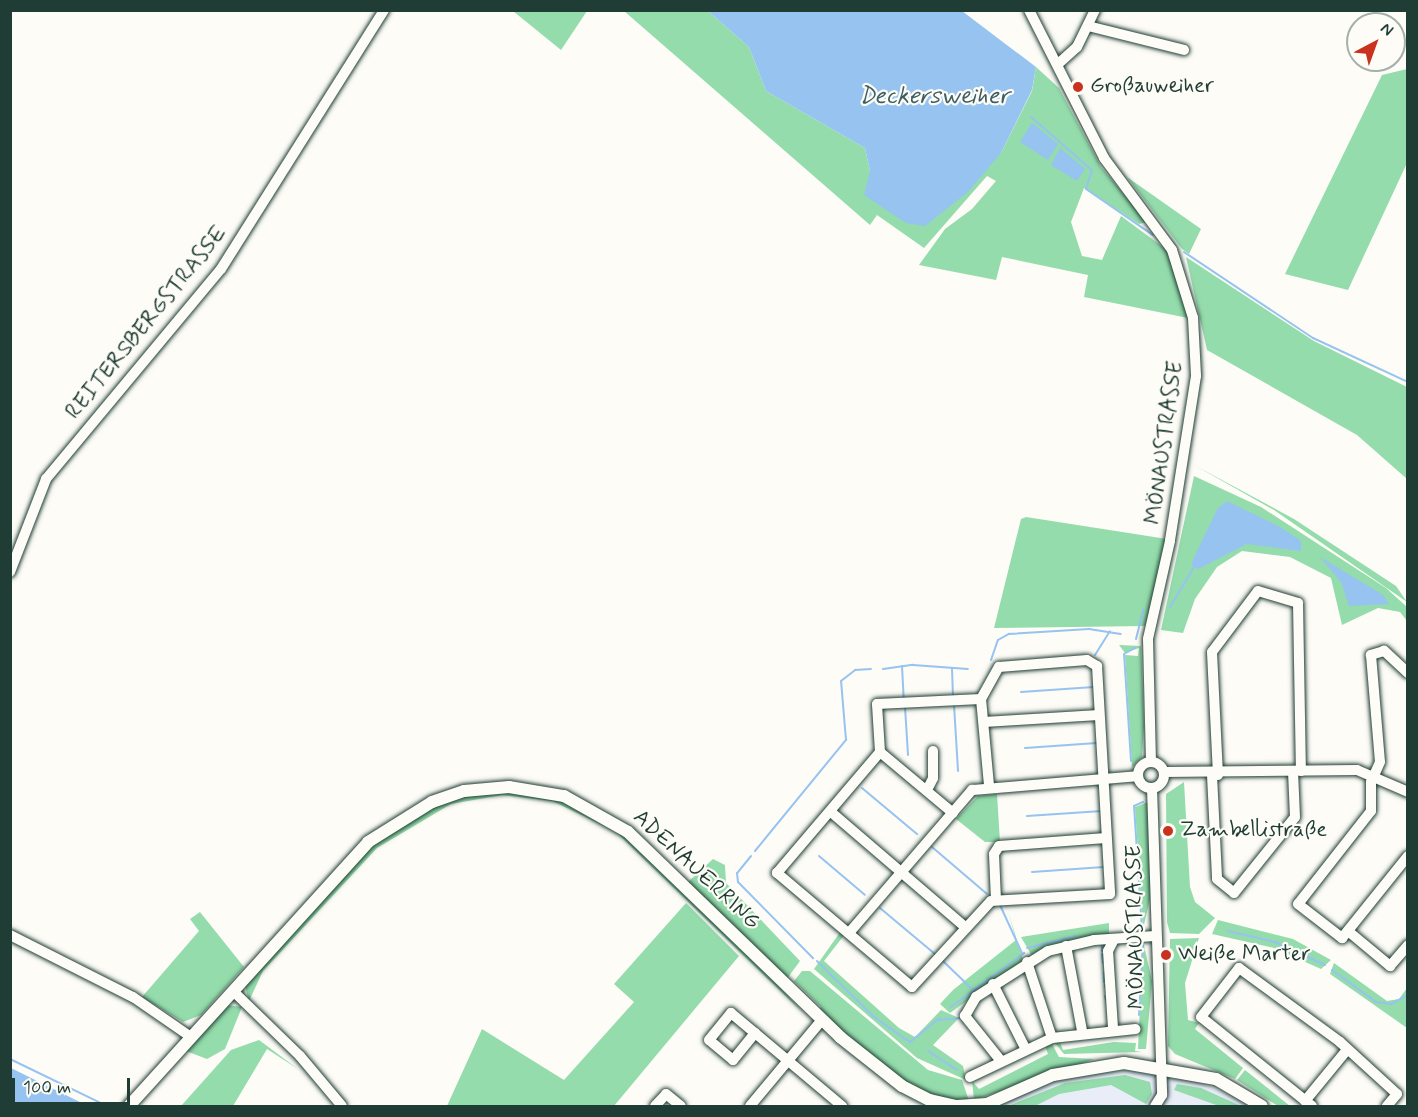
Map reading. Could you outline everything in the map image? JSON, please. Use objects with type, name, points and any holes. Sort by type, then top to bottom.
[{"type":"main road","name":"ADENAUERRING","points":[[129,1107],[343,866],[382,831],[447,796],[509,787],[571,798],[628,832],[822,1020],[917,1094],[957,1106],[988,1105],[1068,1070],[1110,1063],[1159,1065],[1216,1079],[1262,1107]]},
{"type":"street","name":"REITERSBERGSTRASSE","points":[[10,572],[46,479],[221,269],[384,10]]},
{"type":"street","name":"MÖNAUSTRASSE","points":[[1029,10],[1104,158],[1172,250],[1188,294],[1198,348],[1179,491],[1155,608],[1146,679],[1151,761]]},
{"type":"street","points":[[1058,64],[1074,51],[1095,10]]},
{"type":"street","points":[[1088,26],[1184,50]]},
{"type":"street","points":[[1258,591],[1298,603],[1295,817],[1234,893],[1217,879],[1215,775],[1212,652],[1258,591]]},
{"type":"street","points":[[1407,673],[1384,651],[1371,655],[1380,760],[1375,774],[1371,812],[1298,904],[1342,938],[1407,856]]},
{"type":"street","points":[[981,699],[877,704],[880,752],[777,873],[912,987],[965,927],[996,900],[1110,894],[1097,666],[1087,660],[999,667],[981,699],[989,786]]},
{"type":"street","points":[[984,722],[1099,715]]},
{"type":"street","points":[[927,790],[933,778],[933,751]]},
{"type":"street","points":[[880,752],[952,813]]},
{"type":"street","points":[[1137,776],[1151,761],[1164,772],[1215,775],[1297,771],[1375,774],[1407,792]]},
{"type":"street","points":[[849,933],[972,790],[989,786],[1137,776],[1152,788],[1162,783],[1164,772]]},
{"type":"street","name":"MÖNAUSTRASSE","points":[[1152,788],[1159,1065],[1162,1095],[1155,1107]]},
{"type":"street","points":[[831,812],[965,927]]},
{"type":"street","points":[[996,900],[994,854],[999,846],[1106,838]]},
{"type":"street","points":[[1348,931],[1390,966],[1407,945]]},
{"type":"street","points":[[10,935],[133,998],[191,1037]]},
{"type":"street","points":[[1001,1060],[965,1016],[968,1005],[993,984],[1027,962],[1066,946],[1155,936]]},
{"type":"street","points":[[1113,1028],[1108,951],[1114,939]]},
{"type":"street","points":[[1066,946],[1082,1031]]},
{"type":"street","points":[[1027,962],[1052,1038]]},
{"type":"street","points":[[1346,1051],[1308,1104],[1201,1017],[1239,968],[1346,1051],[1397,1094],[1387,1107]]},
{"type":"street","points":[[993,984],[1025,1048]]},
{"type":"street","points":[[233,991],[278,1032],[342,1107]]},
{"type":"street","points":[[755,1033],[733,1060],[709,1040],[731,1013],[755,1033],[787,1060],[842,1107]]},
{"type":"street","points":[[750,1107],[822,1020]]},
{"type":"street","points":[[970,1077],[1025,1048],[1052,1038],[1082,1031],[1113,1028],[1136,1029]]},
{"type":"street","points":[[655,1107],[666,1094],[681,1107]]},
{"type":"shaded area","points":[[1155,1064],[1257,1106],[992,1106],[1064,1071]]},
{"type":"green space","points":[[513,11],[587,11],[561,50]]},
{"type":"green space","points":[[624,11],[708,11],[749,47],[766,91],[865,148],[870,171],[1001,153],[1032,91],[1036,67],[1059,88],[1101,167],[1147,222],[1139,224],[1084,188],[1071,222],[1082,256],[1102,260],[1121,216],[1167,250],[1188,318],[1084,297],[1088,275],[1002,257],[996,280],[919,265],[945,229],[972,209],[996,181],[987,176],[924,248],[877,215],[870,225]]},
{"type":"green space","points":[[1406,69],[1407,163],[1348,290],[1285,274],[1382,75],[1406,72]]},
{"type":"green space","points":[[1127,177],[1201,229],[1189,254],[1182,249]]},
{"type":"green space","points":[[1186,257],[1314,341],[1407,387],[1407,479],[1357,435],[1207,350]]},
{"type":"green space","points":[[1194,465],[1294,519],[1396,586],[1407,602],[1274,510]]},
{"type":"green space","points":[[1194,476],[1261,507],[1386,588],[1407,607],[1407,621],[1400,612],[1378,608],[1342,625],[1331,578],[1290,557],[1242,551],[1217,567],[1195,599],[1183,633],[1161,630]]},
{"type":"green space","points":[[1026,517],[1167,539],[1145,626],[994,628],[1021,519]]},
{"type":"green space","points":[[1119,645],[1141,646],[1144,726],[1142,757],[1132,767],[1125,655],[1138,656],[1139,648],[1125,653]]},
{"type":"green space","points":[[1184,782],[1190,887],[1195,902],[1215,918],[1199,934],[1170,933],[1167,922],[1166,794]]},
{"type":"green space","points":[[515,792],[562,800],[616,828],[768,974],[802,1012],[615,831],[552,801],[502,795],[451,804],[377,848],[263,971],[249,1001],[245,986],[357,858],[412,816],[470,794]]},
{"type":"green space","points":[[997,794],[1000,842],[985,842],[956,819],[978,796]]},
{"type":"green space","points":[[1148,802],[1151,895],[1143,929],[1135,807]]},
{"type":"green space","points":[[713,859],[725,865],[726,883],[800,961],[786,980],[688,882]]},
{"type":"green space","points":[[686,903],[739,956],[614,1106],[447,1106],[482,1029],[564,1080],[634,1002],[614,984]]},
{"type":"green space","points":[[1008,911],[1023,960],[950,1013],[940,1004],[953,990],[1016,940]]},
{"type":"green space","points":[[200,912],[244,967],[201,1015],[183,1022],[142,997],[199,931],[190,919]]},
{"type":"green space","points":[[1218,920],[1293,939],[1331,960],[1321,969],[1274,948],[1212,934]]},
{"type":"green space","points":[[1109,923],[1109,935],[1032,956],[1021,937]]},
{"type":"green space","points":[[841,931],[845,934],[824,961],[899,1028],[915,1037],[941,1010],[959,1018],[933,1045],[963,1066],[966,1080],[917,1058],[814,969]]},
{"type":"green space","points":[[1199,938],[1185,983],[1188,1020],[1199,1023],[1195,1029],[1243,1068],[1235,1079],[1175,1054],[1168,1046],[1170,939]]},
{"type":"green space","points":[[1143,941],[1152,981],[1146,1049],[1138,1049]]},
{"type":"green space","points":[[1334,963],[1387,1001],[1399,999],[1407,988],[1407,1028],[1330,974]]},
{"type":"green space","points":[[802,971],[810,971],[928,1070],[962,1080],[969,1101],[937,1098],[896,1076],[817,1011],[821,1007],[794,981]]},
{"type":"green space","points":[[227,1005],[242,1007],[225,1049],[207,1059],[186,1051]]},
{"type":"green space","points":[[259,1040],[298,1069],[267,1049],[233,1106],[181,1106],[231,1050]]},
{"type":"green space","points":[[1060,1042],[1063,1050],[1114,1042],[1136,1043],[1135,1051],[1142,1052],[1064,1054],[1055,1043]]},
{"type":"green space","points":[[1052,1044],[1059,1057],[1094,1059],[974,1100],[972,1081],[979,1089],[1048,1054],[1045,1046]]},
{"type":"green space","points":[[1245,1070],[1290,1106],[1278,1106],[1237,1080]]},
{"type":"green space","points":[[1125,1075],[1150,1082],[1152,1094],[1146,1104],[1111,1085],[1059,1094],[1035,1106],[1008,1106],[1065,1083]]},
{"type":"green space","points":[[1177,1084],[1201,1088],[1241,1106],[1219,1106],[1174,1090]]},
{"type":"water","name":"Deckersweiher","points":[[708,11],[962,11],[1036,67],[1032,90],[1001,153],[968,192],[925,226],[906,223],[864,195],[870,171],[865,148],[766,91],[749,47]]},
{"type":"water","points":[[1032,123],[1058,144],[1048,160],[1020,142]]},
{"type":"water","points":[[1060,148],[1085,169],[1077,181],[1051,165]]},
{"type":"water","points":[[1227,501],[1280,527],[1301,541],[1301,551],[1247,544],[1198,569],[1191,565],[1218,508]]},
{"type":"water","points":[[1320,557],[1383,595],[1389,604],[1349,606],[1341,582]]},
{"type":"water","points":[[11,1068],[88,1106],[12,1103]]},
{"type":"waterway","points":[[1031,117],[1092,170],[1086,189],[1153,235]]},
{"type":"waterway","points":[[1184,252],[1313,338],[1408,382]]},
{"type":"waterway","points":[[1170,607],[1194,567]]},
{"type":"waterway","points":[[1136,639],[1143,610]]},
{"type":"waterway","points":[[991,660],[998,640],[1009,634],[1089,629],[1121,634]]},
{"type":"waterway","points":[[1095,655],[1110,631]]},
{"type":"waterway","points":[[1131,761],[1124,654],[1135,648]]},
{"type":"waterway","points":[[883,669],[913,665],[968,669]]},
{"type":"waterway","points":[[902,666],[904,699]]},
{"type":"waterway","points":[[952,668],[953,696]]},
{"type":"waterway","points":[[755,851],[846,740],[841,681],[855,670],[871,669]]},
{"type":"waterway","points":[[1021,692],[1094,687]]},
{"type":"waterway","points":[[954,705],[958,771]]},
{"type":"waterway","points":[[905,707],[908,755]]},
{"type":"waterway","points":[[1025,748],[1097,743]]},
{"type":"waterway","points":[[862,788],[917,834]]},
{"type":"waterway","points":[[1142,929],[1134,806],[1143,802]]},
{"type":"waterway","points":[[1027,816],[1102,811]]},
{"type":"waterway","points":[[932,847],[987,894]]},
{"type":"waterway","points":[[751,856],[737,873],[738,882],[813,958]]},
{"type":"waterway","points":[[819,856],[865,895]]},
{"type":"waterway","points":[[1032,872],[1104,867]]},
{"type":"waterway","points":[[1000,905],[1022,953]]},
{"type":"waterway","points":[[880,908],[935,954]]},
{"type":"waterway","points":[[1228,931],[1275,942],[1325,965]]},
{"type":"waterway","points":[[1027,948],[1076,936]]},
{"type":"waterway","points":[[1139,1015],[1143,941]]},
{"type":"waterway","points":[[951,1007],[1024,953]]},
{"type":"waterway","points":[[1102,954],[1103,963]]},
{"type":"waterway","points":[[817,961],[874,1017],[910,1042],[940,1018]]},
{"type":"waterway","points":[[943,961],[973,990]]},
{"type":"waterway","points":[[1332,970],[1376,1002],[1391,1004],[1408,995]]},
{"type":"waterway","points":[[1104,972],[1104,982]]},
{"type":"waterway","points":[[1105,996],[1106,1000]]},
{"type":"waterway","points":[[937,1020],[961,1018]]},
{"type":"waterway","points":[[928,1051],[957,1070]]},
{"type":"waterway","points":[[10,1059],[107,1106]]},
{"type":"place","name":"Großauweiher","points":[[1078,87]]},
{"type":"place","name":"Zambellistraße","points":[[1168,831]]},
{"type":"place","name":"Weiße Marter","points":[[1166,955]]}]
